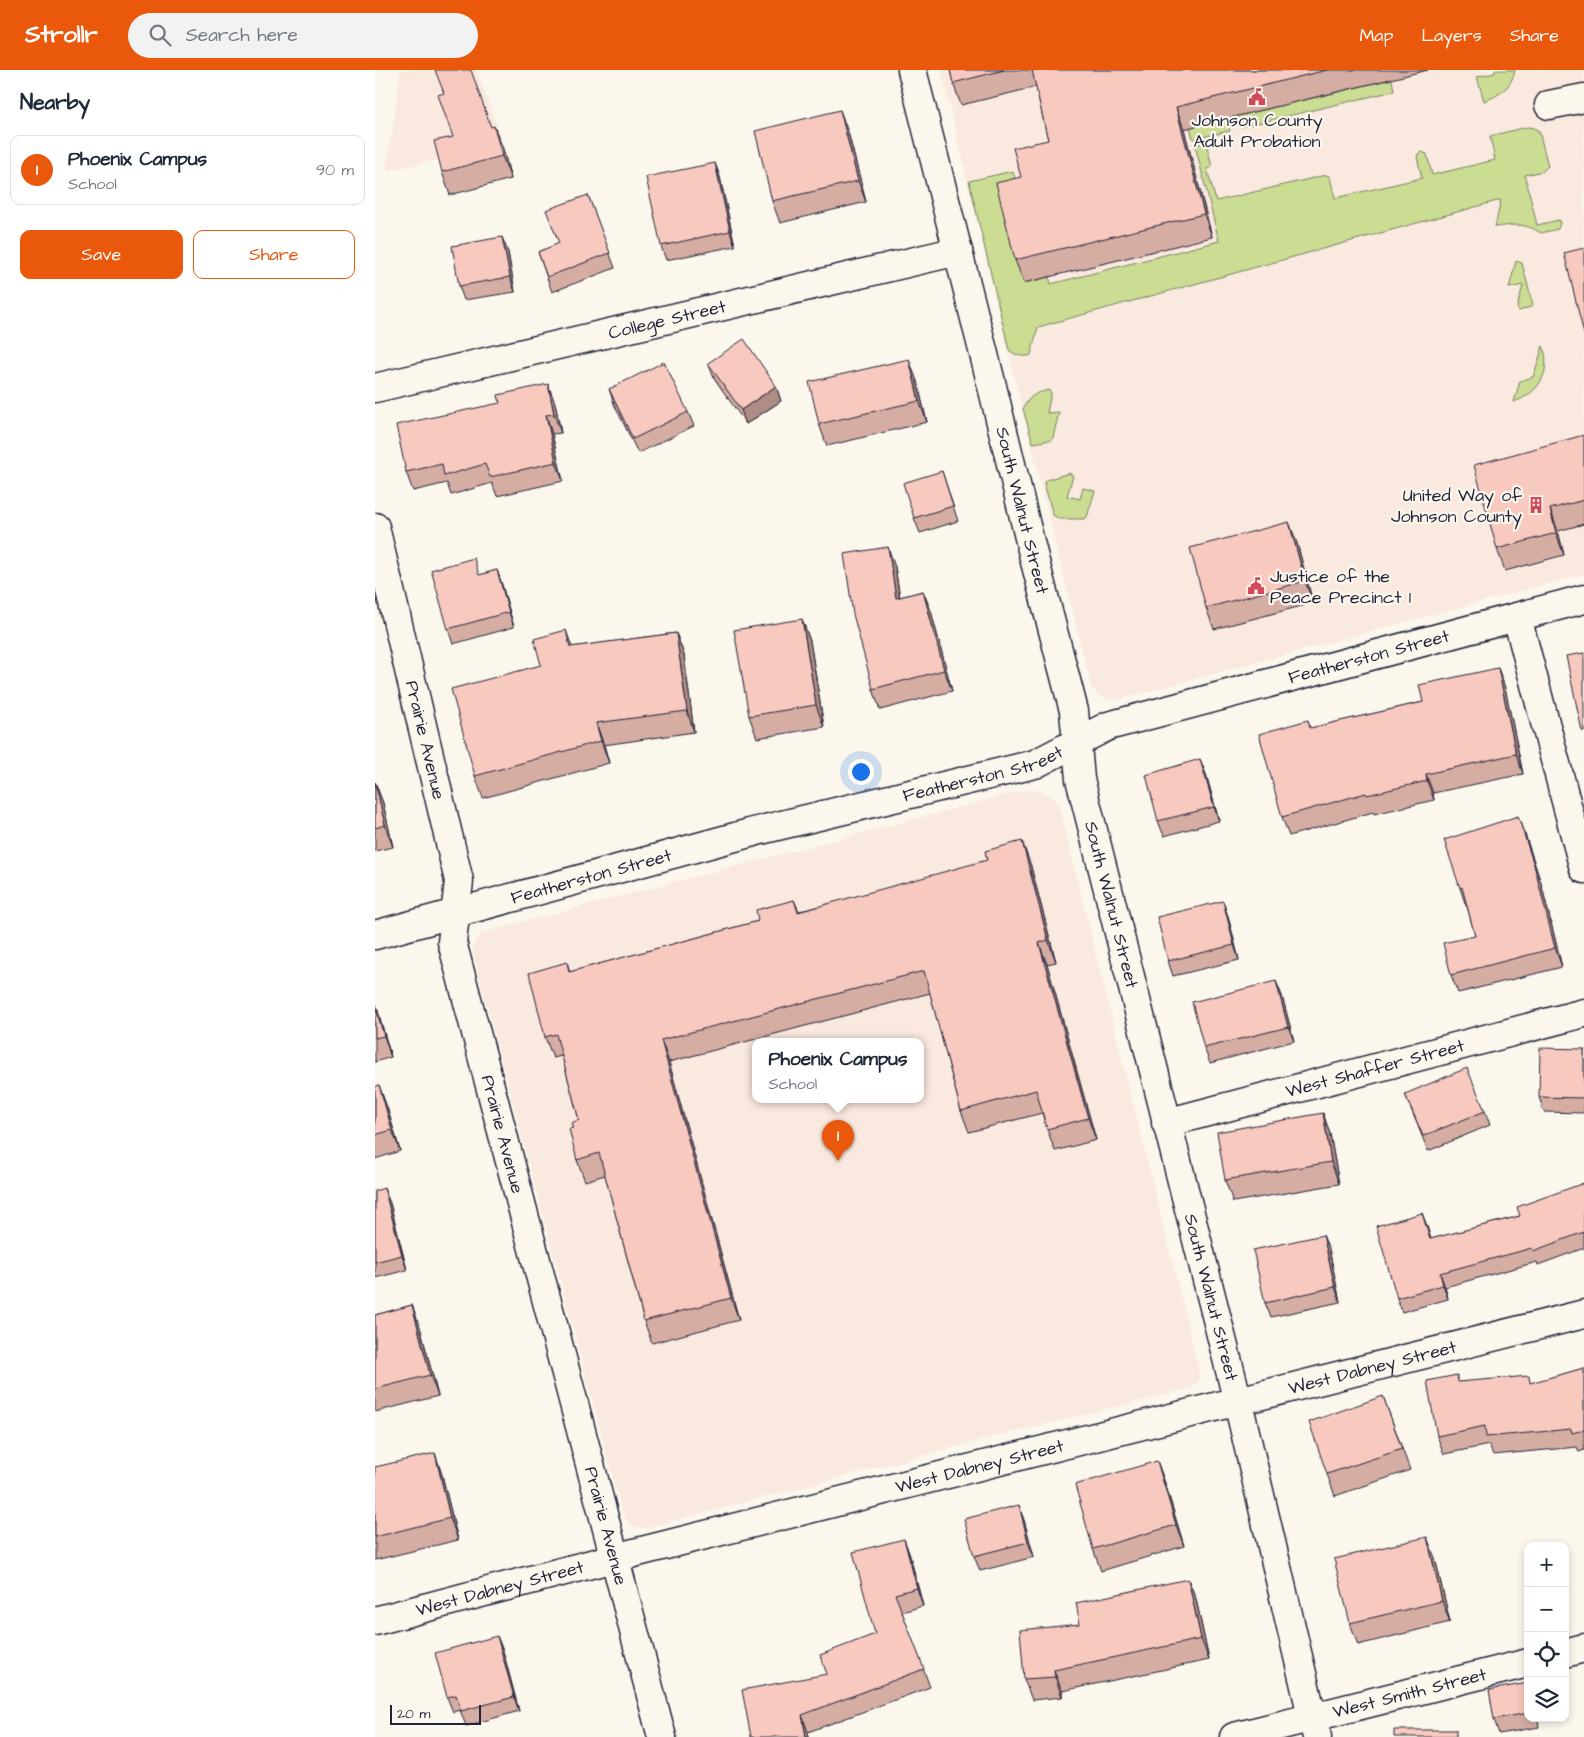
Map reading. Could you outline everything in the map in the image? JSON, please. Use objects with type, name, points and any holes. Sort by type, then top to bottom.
[{"type":"street","name":"South Walnut Street","points":[[912,70],[1074,711],[1080,779],[1166,1123],[1239,1402],[1315,1728]]},
{"type":"street","points":[[1549,105],[1584,98]]},
{"type":"street","name":"College Street","points":[[375,388],[959,251]]},
{"type":"street","name":"Prairie Avenue","points":[[375,527],[459,881],[452,942],[662,1737]]},
{"type":"street","name":"Featherston Street","points":[[375,935],[757,831],[1035,764],[1077,744],[1108,726],[1584,599]]},
{"type":"street","points":[[1517,617],[1584,869]]},
{"type":"street","name":"West Shaffer Street","points":[[1166,1123],[1584,1013]]},
{"type":"street","name":"West Dabney Street","points":[[375,1620],[1584,1314]]},
{"type":"street","points":[[1569,1652],[1584,1648]]},
{"type":"street","name":"West Smith Street","points":[[1234,1737],[1315,1728],[1524,1664]]},
{"type":"shaded area","points":[[401,70],[477,70],[504,146],[386,171]]},
{"type":"shaded area","points":[[941,70],[1584,70],[1584,574],[1120,699],[1111,700],[1095,692],[1091,686],[1017,388]]},
{"type":"shaded area","points":[[1041,791],[1054,798],[1059,805],[1199,1370],[1200,1377],[1197,1384],[1191,1388],[978,1441],[646,1528],[633,1526],[627,1521],[622,1512],[473,953],[473,946],[476,940],[481,934],[1018,792]]},
{"type":"green space","points":[[1494,70],[1515,70],[1511,81],[1504,90],[1484,101],[1477,77],[1495,73]]},
{"type":"green space","points":[[1178,76],[1226,118],[1230,131],[1193,139]]},
{"type":"green space","points":[[1392,79],[1394,91],[1241,127],[1238,116]]},
{"type":"green space","points":[[1527,127],[1539,131],[1548,166],[1543,171],[1525,175],[1537,225],[1559,220],[1558,229],[1541,233],[1524,226],[1495,227],[1501,200],[1038,327],[1031,355],[1020,356],[1009,350],[969,181],[1013,171],[1021,202],[1024,283],[1049,277],[1051,284],[1219,241],[1195,145],[1206,142],[1212,167],[1207,169],[1216,201],[1326,175],[1330,177],[1335,198],[1422,178],[1417,157],[1421,152],[1427,154],[1432,175],[1495,160],[1490,136]]},
{"type":"green space","points":[[1516,261],[1522,263],[1533,306],[1519,311],[1517,308],[1523,285],[1509,288]]},
{"type":"green space","points":[[1543,346],[1546,364],[1541,380],[1530,393],[1514,402],[1520,381],[1533,377]]},
{"type":"green space","points":[[1049,390],[1051,393],[1047,413],[1059,412],[1053,438],[1052,440],[1033,443],[1023,409],[1033,396]]},
{"type":"green space","points":[[1069,473],[1073,476],[1067,496],[1080,499],[1083,488],[1095,491],[1087,517],[1084,519],[1059,519],[1053,515],[1044,483],[1046,480]]},
{"type":"building","points":[[435,70],[471,70],[491,127],[494,126],[502,156],[442,172],[434,141],[453,137],[438,95],[444,93]]},
{"type":"building","points":[[950,70],[1004,70],[953,83]]},
{"type":"building","points":[[1032,70],[1327,70],[1176,107],[1204,214],[1015,260],[996,183],[1021,177],[1013,148],[1048,140]]},
{"type":"building","points":[[840,110],[858,181],[772,201],[755,131]]},
{"type":"building","points":[[715,163],[730,231],[661,246],[646,177]]},
{"type":"building","points":[[588,195],[610,253],[547,277],[538,252],[559,243],[546,210]]},
{"type":"building","points":[[502,237],[510,277],[459,286],[452,246]]},
{"type":"building","points":[[1584,248],[1584,334],[1564,253]]},
{"type":"building","points":[[744,339],[776,386],[741,410],[708,363]]},
{"type":"building","points":[[909,359],[919,401],[819,424],[809,382]]},
{"type":"building","points":[[664,362],[688,412],[633,439],[609,389]]},
{"type":"building","points":[[548,384],[554,414],[546,415],[556,462],[490,477],[485,464],[444,476],[442,464],[406,472],[396,425],[500,403],[498,395]]},
{"type":"building","name":"United Way of Johnson County","points":[[1584,435],[1584,500],[1550,509],[1556,533],[1497,549],[1474,465]]},
{"type":"building","points":[[942,471],[953,506],[914,518],[903,483]]},
{"type":"building","name":"Justice of the Peace Precinct 1","points":[[1289,522],[1305,581],[1206,608],[1190,548]]},
{"type":"building","points":[[888,547],[896,598],[923,591],[944,670],[873,689],[853,614],[844,554]]},
{"type":"building","points":[[474,558],[479,575],[497,570],[509,612],[448,629],[431,570]]},
{"type":"building","points":[[802,619],[816,705],[749,716],[734,630]]},
{"type":"building","points":[[566,630],[570,647],[676,633],[687,711],[596,723],[601,741],[475,776],[451,689],[541,665],[534,639]]},
{"type":"building","points":[[1584,653],[1584,731],[1582,731],[1566,656]]},
{"type":"building","points":[[1498,668],[1516,754],[1426,774],[1427,781],[1367,795],[1366,793],[1282,817],[1259,734],[1308,720],[1310,728],[1423,702],[1419,685]]},
{"type":"building","points":[[1200,759],[1214,807],[1158,821],[1146,775]]},
{"type":"building","points":[[375,782],[385,825],[375,828]]},
{"type":"building","points":[[1518,816],[1534,865],[1555,948],[1451,975],[1443,943],[1475,936],[1462,887],[1460,888],[1444,840]]},
{"type":"building","points":[[1022,841],[1048,940],[1039,943],[1088,1118],[1047,1129],[1036,1090],[961,1111],[924,971],[661,1040],[731,1298],[644,1321],[599,1153],[577,1160],[569,1129],[573,1128],[571,1123],[579,1120],[556,1034],[545,1037],[529,973],[567,962],[569,972],[758,921],[756,910],[794,900],[798,912],[987,860],[985,851]]},
{"type":"building","points":[[1223,901],[1234,945],[1168,961],[1157,917]]},
{"type":"building","points":[[1276,981],[1288,1027],[1204,1048],[1192,1002]]},
{"type":"building","points":[[375,1006],[384,1036],[375,1038]]},
{"type":"building","points":[[1540,1048],[1584,1049],[1584,1098],[1539,1097]]},
{"type":"building","points":[[1467,1068],[1485,1111],[1423,1136],[1405,1094]]},
{"type":"building","points":[[379,1085],[392,1130],[375,1135],[375,1087]]},
{"type":"building","points":[[1323,1113],[1331,1162],[1225,1180],[1217,1132]]},
{"type":"building","points":[[1584,1183],[1584,1232],[1533,1251],[1532,1248],[1440,1273],[1443,1285],[1397,1298],[1376,1226],[1422,1213],[1430,1239],[1520,1216],[1517,1207]]},
{"type":"building","points":[[384,1188],[402,1255],[375,1262],[375,1191]]},
{"type":"building","points":[[1323,1235],[1335,1287],[1265,1303],[1253,1250]]},
{"type":"building","points":[[412,1305],[430,1375],[375,1389],[375,1315]]},
{"type":"building","points":[[1584,1368],[1584,1430],[1572,1433],[1571,1429],[1486,1437],[1485,1426],[1437,1436],[1427,1381],[1457,1375],[1458,1382],[1529,1376],[1530,1383]]},
{"type":"building","points":[[1383,1396],[1402,1449],[1327,1474],[1309,1422]]},
{"type":"building","points":[[435,1453],[450,1518],[375,1537],[375,1467]]},
{"type":"building","points":[[1157,1461],[1176,1525],[1093,1549],[1075,1485]]},
{"type":"building","points":[[1019,1505],[1028,1542],[974,1556],[964,1519]]},
{"type":"building","points":[[1427,1537],[1442,1601],[1350,1623],[1334,1559]]},
{"type":"building","points":[[904,1539],[917,1588],[895,1594],[924,1669],[802,1715],[806,1737],[751,1737],[742,1690],[827,1674],[820,1655],[875,1634],[853,1552]]},
{"type":"building","points":[[1188,1579],[1201,1639],[1054,1670],[1055,1677],[1024,1679],[1020,1630],[1080,1624],[1076,1603]]},
{"type":"building","points":[[497,1636],[514,1697],[461,1711],[456,1695],[447,1697],[435,1653]]},
{"type":"building","points":[[1524,1684],[1524,1714],[1494,1719],[1489,1690]]},
{"type":"building","points":[[1394,1730],[1456,1730],[1456,1737],[1394,1737]]},
{"type":"place","name":"Johnson County Adult Probation","points":[[1257,97]]},
{"type":"place","name":"United Way of Johnson County","points":[[1536,505]]},
{"type":"place","name":"Justice of the Peace Precinct 1","points":[[1256,586]]},
{"type":"place","name":"Phoenix Campus","points":[[838,1161]]}]
